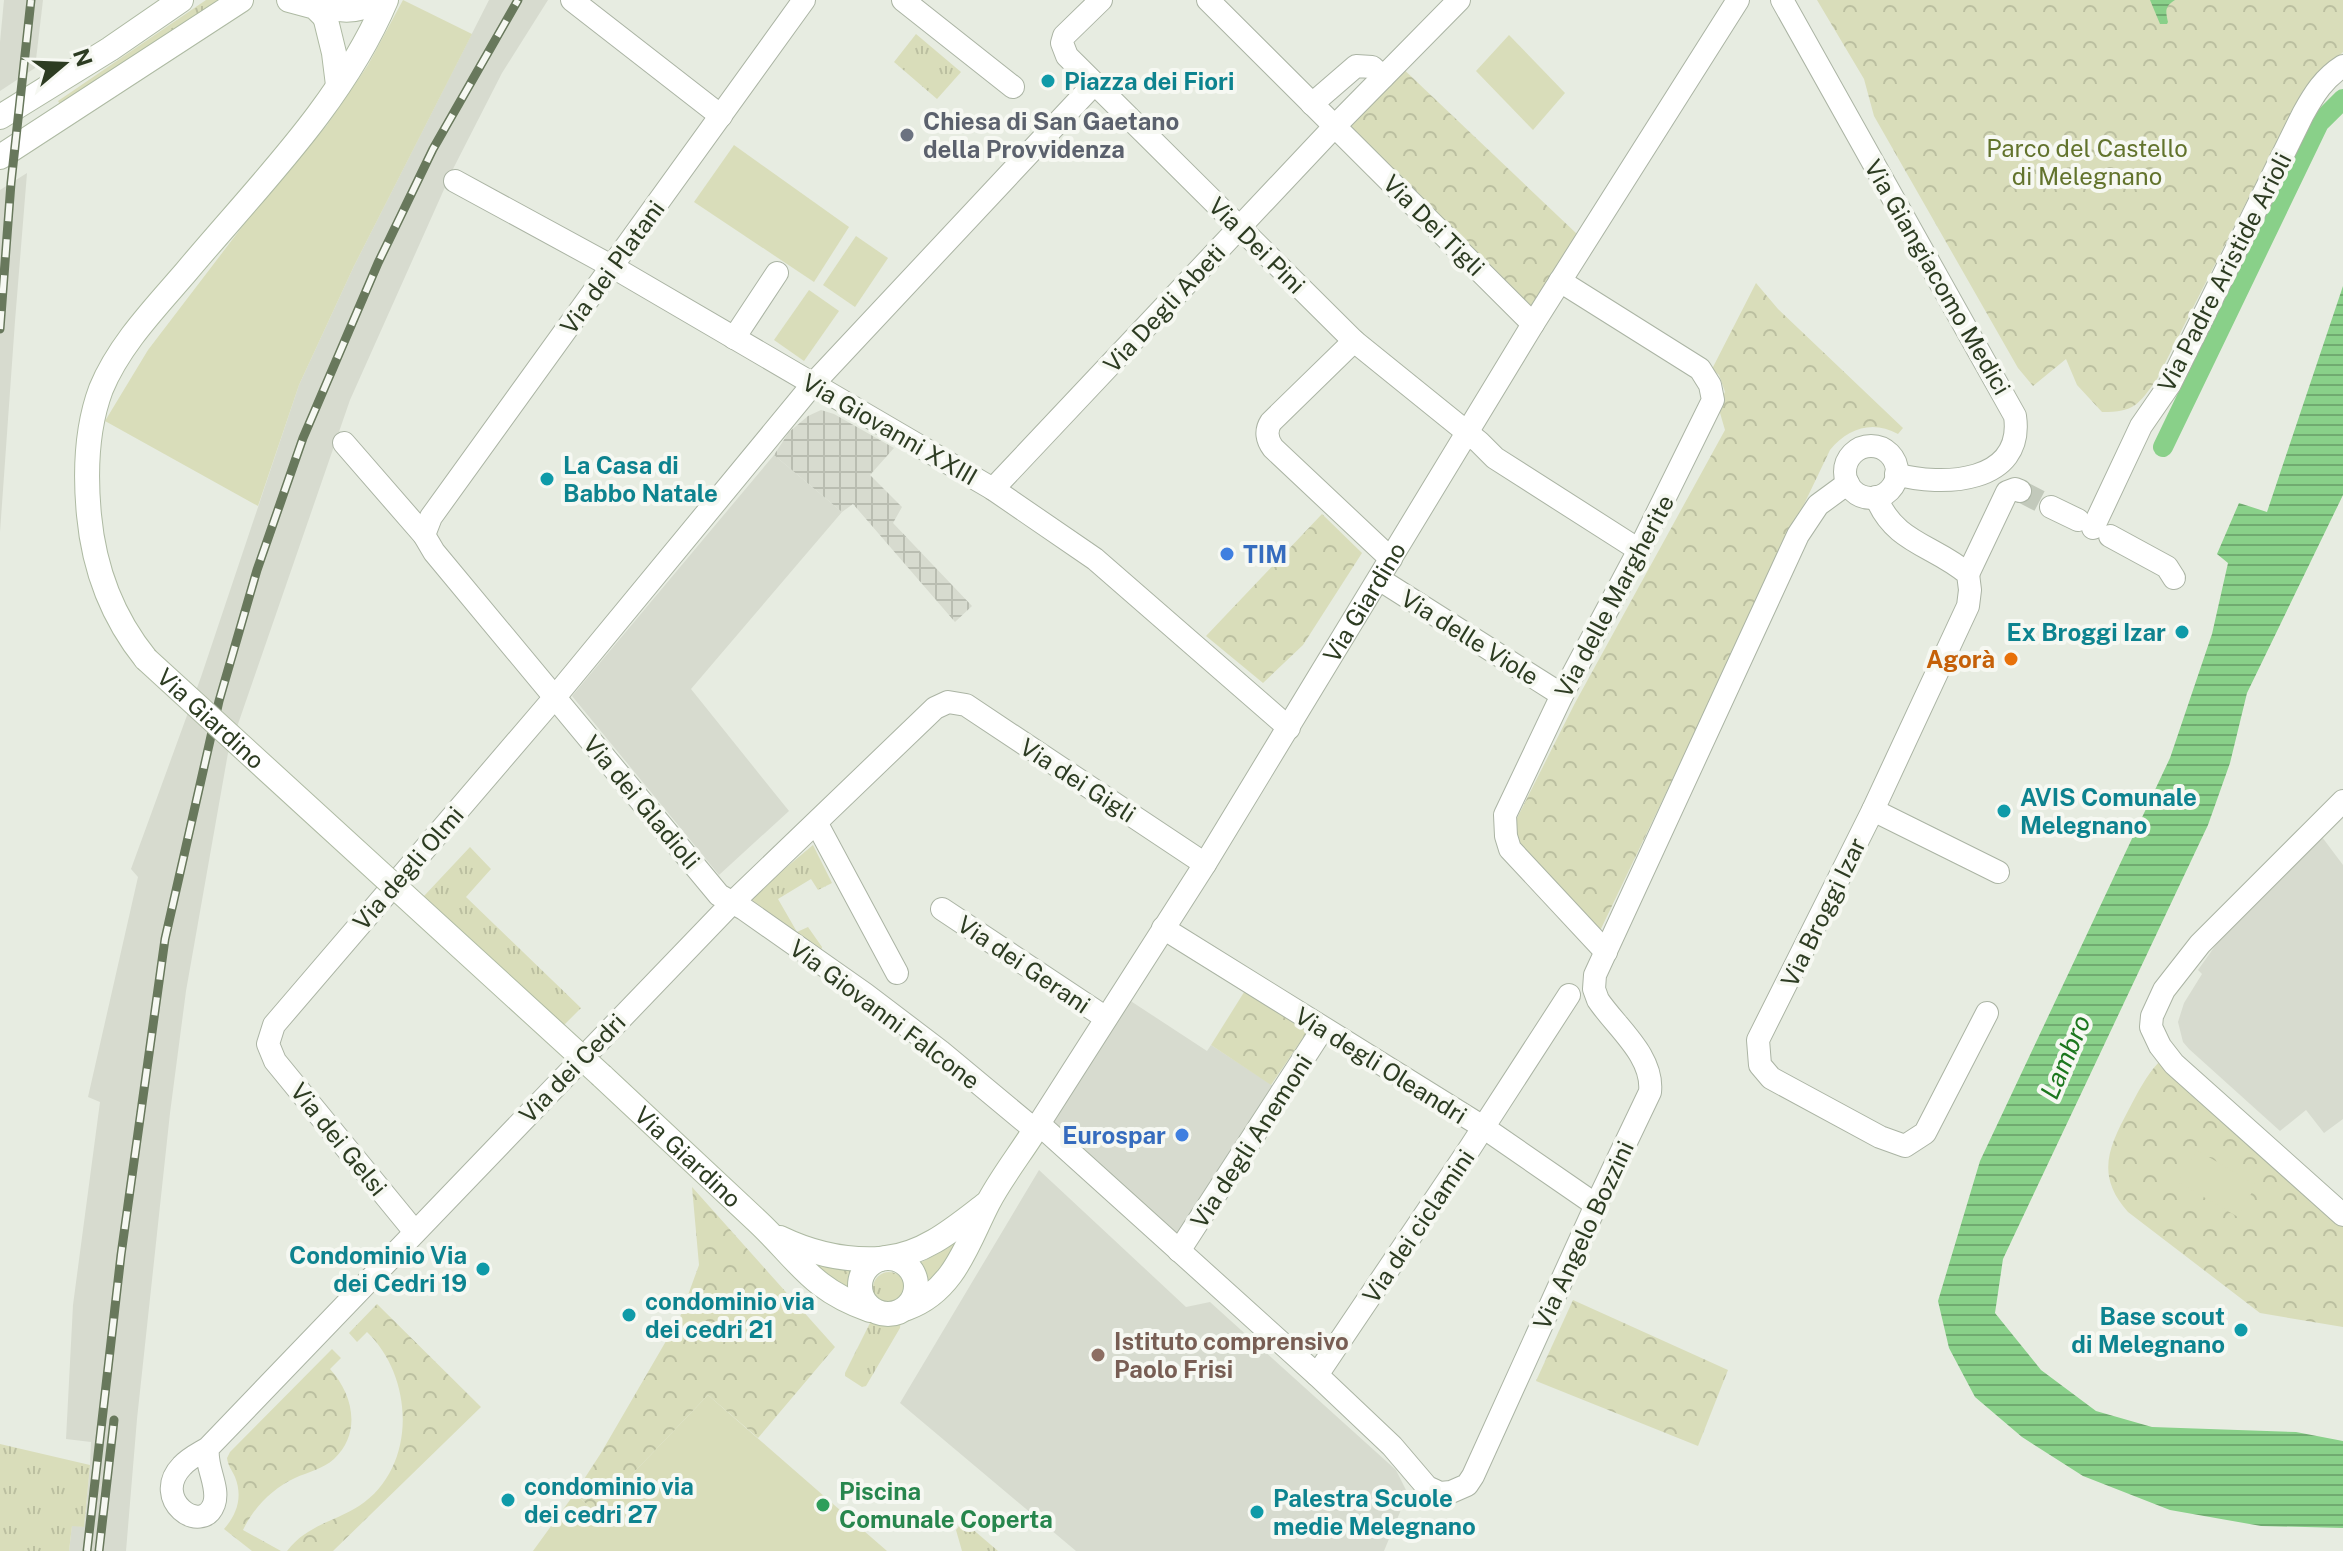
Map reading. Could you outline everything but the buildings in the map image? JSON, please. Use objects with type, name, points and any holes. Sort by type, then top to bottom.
[{"type":"street","points":[[0,117],[110,49],[181,0]]},
{"type":"street","points":[[289,0],[341,10],[362,8],[384,0]]},
{"type":"street","name":"Via Giardino","points":[[384,0],[368,39],[309,126],[144,321],[114,364],[100,392],[87,465],[93,544],[112,607],[146,659],[602,1076],[771,1233],[822,1287],[870,1310],[888,1313],[924,1302],[941,1288],[968,1246],[988,1203],[1205,864],[1533,324],[1738,0]]},
{"type":"street","points":[[572,0],[721,116]]},
{"type":"street","name":"Via dei Platani","points":[[424,535],[431,517],[804,0]]},
{"type":"street","points":[[903,0],[1013,87]]},
{"type":"street","name":"Via Dei Pini","points":[[1101,0],[1066,33],[1062,43],[1067,56],[1094,84],[1354,341],[1495,458],[1639,550]]},
{"type":"street","points":[[1208,0],[1312,104],[1352,67],[1369,65],[1383,77]]},
{"type":"street","name":"Via Degli Abeti","points":[[993,489],[1334,127],[1459,0]]},
{"type":"street","name":"Via Giangiacomo Medici","points":[[1782,0],[2015,416],[2016,430],[2008,453],[1986,473],[1944,480],[1896,474]]},
{"type":"street","points":[[0,157],[244,1]]},
{"type":"street","points":[[323,8],[338,85]]},
{"type":"street","name":"Via Padre Aristide Arioli","points":[[2094,528],[2141,426],[2176,373],[2303,114],[2317,89],[2343,66]]},
{"type":"street","name":"Via degli Olmi","points":[[268,1044],[269,1034],[279,1018],[555,697],[813,384],[1094,84]]},
{"type":"street","name":"Via Dei Tigli","points":[[1312,104],[1533,324]]},
{"type":"street","name":"Via Giovanni XXIII","points":[[455,181],[613,267],[993,489],[1095,559],[1289,728]]},
{"type":"street","points":[[734,338],[777,273]]},
{"type":"street","name":"Via delle Margherite","points":[[1560,281],[1700,369],[1710,385],[1713,400],[1639,550],[1562,695],[1507,811],[1506,836],[1513,852],[1606,952]]},
{"type":"street","points":[[1354,341],[1271,422],[1267,433],[1273,448],[1391,559]]},
{"type":"street","points":[[344,443],[424,535],[434,552],[555,697]]},
{"type":"street","points":[[1870,446],[1886,451],[1896,465],[1896,474],[1890,489],[1876,497],[1859,495],[1845,475],[1854,452],[1870,446]]},
{"type":"street","points":[[1606,952],[1798,535],[1822,501],[1848,483]]},
{"type":"street","points":[[1876,497],[1884,515],[1901,534],[1948,559],[1968,574],[2007,492],[2020,491]]},
{"type":"street","points":[[2051,507],[2167,567],[2174,578]]},
{"type":"street","name":"Via Broggi Izar","points":[[1968,574],[1970,590],[1966,613],[1873,810],[1758,1040],[1760,1065],[1771,1078],[1880,1137],[1905,1146],[1925,1133],[1987,1013]]},
{"type":"street","name":"Via delle Viole","points":[[1379,579],[1562,695]]},
{"type":"street","name":"Via dei Gladioli","points":[[555,697],[719,895],[731,904]]},
{"type":"street","name":"Via dei Cedri","points":[[208,1448],[731,904],[931,711],[948,702]]},
{"type":"street","name":"Via dei Gigli","points":[[948,702],[966,705],[1205,864]]},
{"type":"street","points":[[2343,801],[2206,937],[2164,990],[2151,1022],[2152,1033],[2165,1054],[2343,1215]]},
{"type":"street","points":[[1873,810],[1998,872]]},
{"type":"street","points":[[817,824],[897,973]]},
{"type":"street","name":"Via Giovanni Falcone","points":[[731,904],[744,909],[875,1002],[1037,1127],[1317,1375],[1398,1452],[1427,1487],[1440,1493],[1451,1492]]},
{"type":"street","name":"Via dei Gerani","points":[[942,909],[1106,1018]]},
{"type":"street","name":"Via degli Oleandri","points":[[1163,928],[1322,1030],[1483,1127],[1596,1205]]},
{"type":"street","name":"Via Angelo Bozzini","points":[[1451,1492],[1467,1485],[1473,1476],[1651,1088],[1648,1071],[1639,1054],[1598,1000],[1594,989],[1595,975],[1606,952]]},
{"type":"street","name":"Via dei ciclamini","points":[[1317,1375],[1569,995]]},
{"type":"street","name":"Via degli Anemoni","points":[[1179,1251],[1322,1030]]},
{"type":"street","name":"Via dei Gelsi","points":[[268,1044],[275,1061],[415,1232]]},
{"type":"street","name":"Via Giardino","points":[[771,1233],[804,1249],[832,1257],[898,1257],[927,1246],[988,1203]]},
{"type":"street","points":[[870,1310],[861,1295],[861,1277],[872,1263],[883,1259],[901,1262],[914,1274],[916,1292],[907,1308]]},
{"type":"shaded area","points":[[4,0],[43,0],[35,68],[0,91],[0,42]]},
{"type":"shaded area","points":[[489,0],[548,0],[502,73],[454,167],[350,400],[228,753],[186,991],[170,1113],[126,1551],[69,1551],[72,1525],[84,1527],[91,1442],[66,1439],[73,1305],[100,1102],[88,1097],[138,877],[131,869],[201,677],[299,385],[354,266]]},
{"type":"shaded area","points":[[27,173],[15,321],[0,532],[0,190]]},
{"type":"shaded area","points":[[821,410],[834,414],[894,448],[870,475],[902,507],[893,523],[972,606],[955,622],[853,504],[842,512],[774,455],[789,432],[808,416]]},
{"type":"shaded area","points":[[774,455],[842,512],[691,689],[789,811],[719,875],[572,696]]},
{"type":"shaded area","points":[[2322,837],[2343,865],[2343,1119],[2324,1133],[2306,1110],[2280,1131],[2189,1049],[2183,1042],[2178,1022],[2184,1003],[2202,974],[2198,970],[2232,922]]},
{"type":"shaded area","points":[[1126,998],[1207,1051],[1211,1045],[1278,1089],[1178,1243],[1046,1123]]},
{"type":"shaded area","name":"Istituto comprensivo Paolo Frisi","points":[[1039,1170],[1186,1307],[1210,1302],[1396,1470],[1406,1490],[1405,1500],[1384,1551],[1076,1551],[900,1403]]},
{"type":"green space","points":[[206,0],[227,0],[61,106],[58,101]]},
{"type":"green space","points":[[403,0],[472,34],[354,266],[299,385],[258,506],[105,421],[148,350],[261,202],[327,125],[368,65]]},
{"type":"green space","name":"Parco del Castello di Melegnano","points":[[1817,0],[2343,0],[2343,52],[2302,92],[2157,379],[2135,405],[2102,412],[2077,385],[2066,359],[2033,386],[2018,368],[1874,116],[1864,79]]},
{"type":"green space","points":[[916,34],[961,72],[937,99],[894,62]]},
{"type":"green space","points":[[1509,35],[1565,93],[1533,130],[1476,71]]},
{"type":"green space","points":[[1397,63],[1577,234],[1526,317],[1334,127]]},
{"type":"green space","points":[[734,145],[849,227],[814,282],[694,202]]},
{"type":"green space","points":[[856,236],[888,258],[855,307],[823,285]]},
{"type":"green space","points":[[1756,283],[1778,309],[1903,428],[1898,434],[1879,428],[1861,428],[1845,436],[1830,450],[1599,933],[1517,840],[1516,820],[1575,703],[1725,430],[1718,406],[1725,392],[1719,375],[1712,369]]},
{"type":"green space","points":[[809,290],[839,311],[804,361],[774,340]]},
{"type":"green space","points":[[1322,514],[1362,553],[1303,645],[1263,683],[1206,636]]},
{"type":"green space","points":[[813,845],[832,883],[818,890],[811,879],[778,899],[797,932],[808,927],[822,947],[821,951],[753,902],[752,896]]},
{"type":"green space","points":[[470,847],[491,869],[466,897],[581,1008],[564,1025],[424,896]]},
{"type":"green space","points":[[1246,989],[1309,1029],[1271,1085],[1211,1045]]},
{"type":"green space","points":[[2159,1062],[2343,1226],[2343,1327],[2260,1313],[2128,1212],[2118,1199],[2109,1173],[2111,1149],[2139,1090]]},
{"type":"green space","points":[[2197,1150],[2256,1185],[2238,1217],[2178,1182]]},
{"type":"green space","points":[[692,1187],[835,1347],[758,1438],[708,1395],[595,1513],[575,1493],[680,1317],[699,1265]]},
{"type":"green space","points":[[959,1237],[946,1265],[924,1288],[916,1265],[948,1248]]},
{"type":"green space","points":[[797,1255],[855,1270],[853,1294]]},
{"type":"green space","points":[[889,1272],[900,1277],[905,1288],[900,1299],[889,1304],[878,1299],[873,1288],[878,1277]]},
{"type":"green space","points":[[1573,1300],[1728,1370],[1698,1446],[1536,1381]]},
{"type":"green space","points":[[377,1304],[481,1407],[333,1551],[287,1551],[303,1535],[359,1506],[378,1489],[392,1469],[400,1446],[403,1421],[401,1397],[394,1373],[383,1351],[367,1332],[357,1342],[349,1333]]},
{"type":"green space","points":[[872,1319],[901,1319],[900,1328],[866,1386],[862,1387],[845,1373]]},
{"type":"green space","points":[[332,1349],[341,1358],[330,1369],[349,1402],[351,1426],[348,1437],[334,1459],[287,1482],[258,1506],[243,1530],[281,1551],[252,1551],[224,1529],[235,1511],[238,1498],[237,1484],[227,1458]]},
{"type":"green space","points":[[708,1395],[887,1551],[533,1551],[575,1493],[595,1513]]},
{"type":"green space","points":[[0,1444],[90,1465],[84,1527],[72,1526],[69,1551],[0,1551]]},
{"type":"green space","points":[[963,1521],[998,1551],[962,1551],[956,1530]]},
{"type":"water","points":[[2150,0],[2175,0],[2167,10],[2167,24],[2160,24]]},
{"type":"water","name":"Lambro","points":[[2343,286],[2343,495],[2247,693],[2230,763],[2208,825],[2003,1259],[1995,1313],[2041,1370],[2096,1411],[2152,1427],[2296,1432],[2343,1441],[2343,1528],[2261,1526],[2170,1510],[2083,1476],[2022,1437],[1975,1397],[1949,1348],[1938,1301],[1980,1161],[2170,758],[2212,634],[2228,563],[2217,554],[2239,503],[2267,512]]},
{"type":"waterway","points":[[2163,447],[2319,123],[2343,99]]},
{"type":"tunnel","points":[[2020,491],[2051,507]]},
{"type":"railway","points":[[0,329],[11,183],[31,0]]},
{"type":"railway","points":[[87,1551],[121,1255],[165,939],[219,701],[257,570],[303,438],[378,263],[433,149],[518,0]]},
{"type":"railway","points":[[99,1551],[114,1420]]},
{"type":"place","name":"Piazza dei Fiori","points":[[1048,81]]},
{"type":"place","name":"Chiesa di San Gaetano della Provvidenza","points":[[907,135]]},
{"type":"place","name":"La Casa di Babbo Natale","points":[[547,479]]},
{"type":"place","name":"TIM","points":[[1227,554]]},
{"type":"place","name":"Ex Broggi Izar","points":[[2182,632]]},
{"type":"place","name":"Agorà","points":[[2011,659]]},
{"type":"place","name":"AVIS Comunale Melegnano","points":[[2004,811]]},
{"type":"place","name":"Eurospar","points":[[1182,1135]]},
{"type":"place","name":"Condominio Via dei Cedri 19","points":[[483,1269]]},
{"type":"place","name":"condominio via dei cedri 21","points":[[629,1315]]},
{"type":"place","name":"Base scout di Melegnano","points":[[2241,1330]]},
{"type":"place","name":"Istituto comprensivo Paolo Frisi","points":[[1098,1355]]},
{"type":"place","name":"condominio via dei cedri 27","points":[[508,1500]]},
{"type":"place","name":"Piscina Comunale Coperta","points":[[823,1505]]},
{"type":"place","name":"Palestra Scuole medie Melegnano","points":[[1257,1512]]}]
